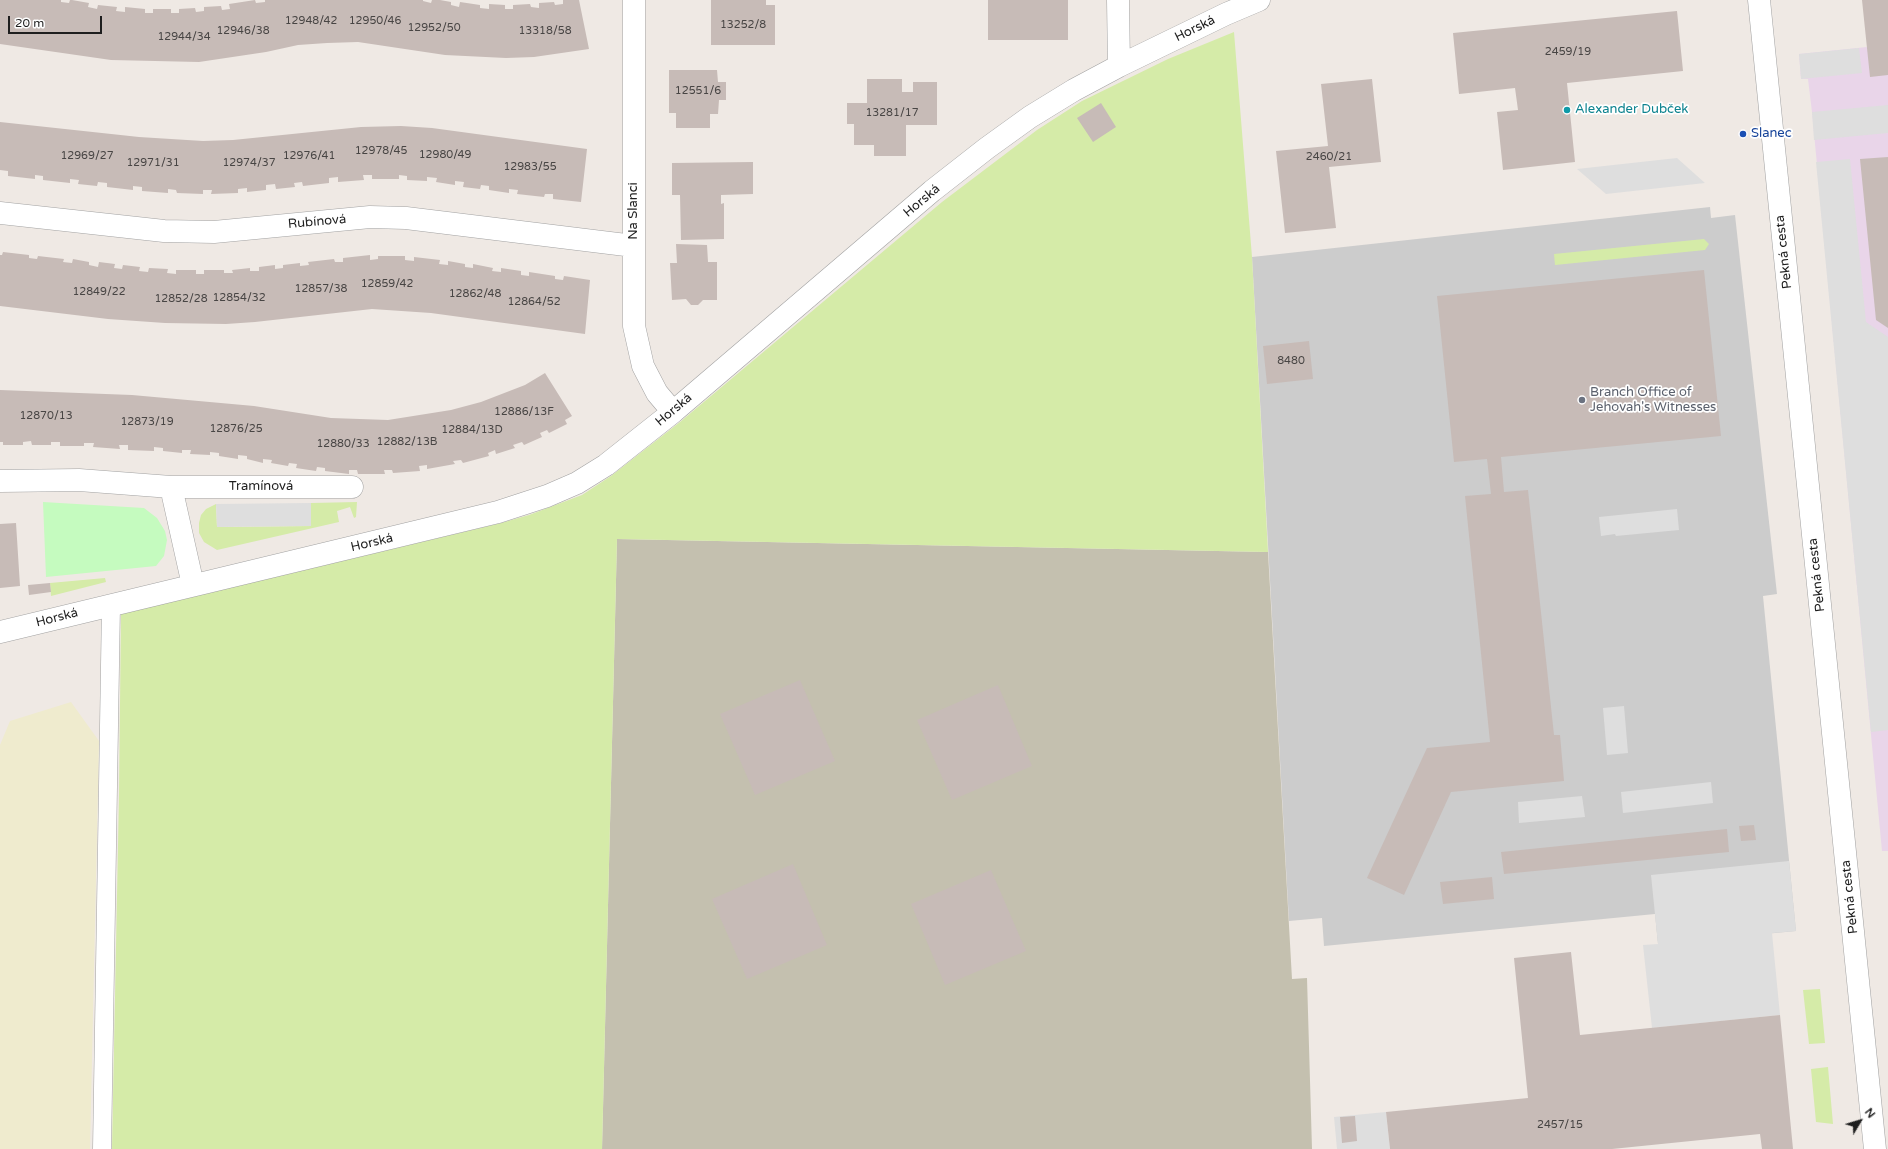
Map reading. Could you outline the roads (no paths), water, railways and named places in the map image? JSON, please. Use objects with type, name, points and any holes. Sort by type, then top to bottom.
[{"type":"street","name":"Na Slanci","points":[[634,0],[634,326],[643,366],[657,393],[673,412]]},
{"type":"street","points":[[1118,0],[1119,66]]},
{"type":"street","name":"Horská","points":[[0,632],[491,514],[525,504],[577,483],[606,465],[673,412],[932,191],[987,148],[1068,94],[1119,66],[1226,14],[1259,0]]},
{"type":"street","name":"Pekná cesta","points":[[1759,0],[1875,1149]]},
{"type":"street","name":"Rubínová","points":[[0,214],[171,232],[214,232],[370,217],[406,218],[634,246]]},
{"type":"street","name":"Tramínová","points":[[0,481],[79,480],[171,488],[352,487]]},
{"type":"street","points":[[171,488],[193,585]]},
{"type":"lane","points":[[102,1149],[110,605]]},
{"type":"place","name":"Alexander Dubček","points":[[1567,110]]},
{"type":"place","name":"Slanec","points":[[1743,134]]},
{"type":"place","name":"Branch Office of Jehovah's Witnesses","points":[[1582,400]]}]
